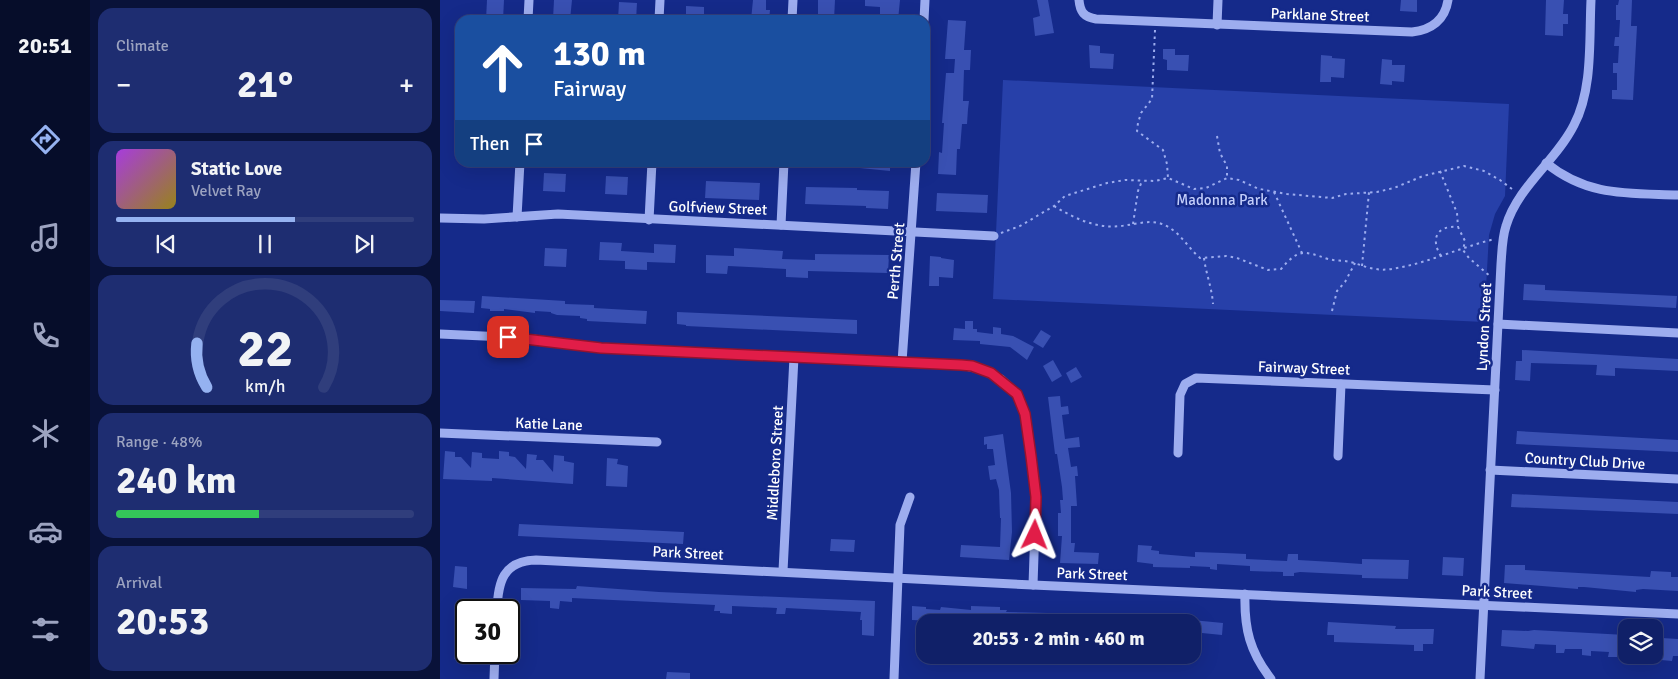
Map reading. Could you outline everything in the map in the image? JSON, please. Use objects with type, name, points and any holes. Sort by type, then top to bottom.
[{"type":"street","points":[[528,0],[528,15]]},
{"type":"street","points":[[659,15],[660,0]]},
{"type":"street","points":[[792,15],[793,0]]},
{"type":"street","points":[[924,15],[925,0]]},
{"type":"street","name":"Parklane Street","points":[[1079,0],[1083,14],[1089,18],[1096,19],[1412,32],[1422,31],[1436,24],[1446,11],[1448,0]]},
{"type":"street","points":[[1217,25],[1218,0]]},
{"type":"street","name":"Lyndon Street","points":[[1480,679],[1501,264],[1506,227],[1512,211],[1522,194],[1571,130],[1583,102],[1587,85],[1591,0]]},
{"type":"street","points":[[1546,163],[1573,181],[1600,190],[1678,195]]},
{"type":"street","points":[[517,217],[520,167]]},
{"type":"street","points":[[649,220],[652,167]]},
{"type":"street","points":[[780,225],[784,167]]},
{"type":"street","name":"Perth Street","points":[[902,362],[916,167]]},
{"type":"street","name":"Golfview Street","points":[[440,218],[484,219],[558,214],[994,236]]},
{"type":"street","points":[[1498,324],[1678,333]]},
{"type":"street","points":[[440,334],[524,338],[601,348],[961,365],[987,371],[1017,394],[1025,414],[1036,497],[1033,585]]},
{"type":"street","name":"Middleboro Street","points":[[783,571],[794,357]]},
{"type":"street","name":"Fairway Street","points":[[1178,453],[1180,395],[1185,384],[1196,378],[1495,390]]},
{"type":"street","points":[[1338,456],[1341,384]]},
{"type":"street","name":"Katie Lane","points":[[440,433],[657,442]]},
{"type":"street","name":"Country Club Drive","points":[[1490,470],[1678,479]]},
{"type":"street","points":[[894,679],[900,525],[910,497]]},
{"type":"street","name":"Park Street","points":[[498,599],[499,586],[508,570],[520,562],[536,560],[1678,614]]},
{"type":"street","points":[[1245,594],[1246,626],[1250,643],[1255,655],[1271,679]]},
{"type":"street","points":[[494,679],[495,664]]},
{"type":"path","points":[[1155,22],[1152,99],[1141,114],[1137,131],[1163,150],[1168,178]]},
{"type":"path","points":[[1217,136],[1220,153],[1227,166],[1227,178]]},
{"type":"path","points":[[994,236],[1020,226],[1054,206],[1065,196],[1107,183],[1125,180],[1155,181],[1168,178],[1194,189],[1206,188],[1227,178],[1274,192],[1332,198],[1346,194],[1394,188],[1440,170],[1464,166],[1473,167],[1500,180],[1512,189]]},
{"type":"path","points":[[1440,170],[1456,213],[1458,227],[1465,240],[1463,250],[1469,258],[1491,277]]},
{"type":"path","points":[[1133,224],[1138,191],[1142,181]]},
{"type":"path","points":[[1274,192],[1302,253]]},
{"type":"path","points":[[1362,266],[1369,192]]},
{"type":"path","points":[[1054,206],[1068,215],[1091,223],[1118,227],[1133,224],[1159,223],[1172,229],[1183,238],[1192,251],[1200,258],[1226,256],[1237,258],[1268,270],[1281,269],[1290,258],[1302,253],[1316,254],[1329,259],[1355,263],[1378,270],[1392,269],[1463,250],[1478,243],[1495,239]]},
{"type":"path","points":[[1441,256],[1436,248],[1436,237],[1442,229],[1451,226],[1458,227]]},
{"type":"path","points":[[1204,258],[1206,272],[1211,285],[1213,304]]},
{"type":"path","points":[[1332,311],[1337,291],[1345,282],[1355,263]]},
{"type":"green space","name":"Madonna Park","points":[[1003,80],[1509,104],[1505,196],[1495,214],[1489,235],[1484,322],[993,299]]},
{"type":"building","points":[[487,0],[504,0],[503,15],[486,15]]},
{"type":"building","points":[[554,0],[572,0],[570,15],[553,15]]},
{"type":"building","points":[[753,0],[766,0],[766,10],[770,10],[770,15],[752,15]]},
{"type":"building","points":[[818,0],[835,0],[834,15],[818,15]]},
{"type":"building","points":[[865,0],[900,0],[898,15],[880,15],[880,7],[865,6]]},
{"type":"building","points":[[1037,0],[1048,0],[1054,33],[1035,36],[1033,18],[1040,16]]},
{"type":"building","points":[[1401,0],[1417,0],[1417,12],[1400,11]]},
{"type":"building","points":[[1546,0],[1564,0],[1563,14],[1568,14],[1568,24],[1563,24],[1563,36],[1545,35]]},
{"type":"building","points":[[1619,0],[1632,0],[1631,26],[1637,26],[1633,100],[1612,99],[1612,90],[1617,90],[1617,73],[1613,73],[1613,63],[1618,63],[1619,46],[1614,46],[1615,37],[1619,37],[1620,20],[1616,20],[1616,5],[1618,5]]},
{"type":"building","points":[[619,2],[637,3],[636,15],[618,15]]},
{"type":"building","points":[[686,6],[704,7],[704,15],[686,15]]},
{"type":"building","points":[[948,20],[966,21],[964,50],[971,50],[970,70],[964,70],[963,101],[969,101],[967,124],[962,124],[960,149],[957,149],[956,175],[938,174],[939,152],[942,153],[946,73],[954,73],[955,59],[945,59]]},
{"type":"building","points":[[1089,45],[1100,46],[1100,53],[1114,54],[1113,69],[1090,68]]},
{"type":"building","points":[[1163,49],[1175,49],[1175,55],[1189,55],[1188,71],[1167,70],[1167,60],[1163,59]]},
{"type":"building","points":[[1321,55],[1345,59],[1344,78],[1331,77],[1331,82],[1320,82]]},
{"type":"building","points":[[1382,59],[1392,60],[1392,65],[1405,65],[1404,82],[1392,81],[1392,85],[1380,84]]},
{"type":"building","points":[[890,167],[890,171],[860,168]]},
{"type":"building","points":[[544,173],[566,174],[565,192],[543,191]]},
{"type":"building","points":[[606,176],[628,177],[627,195],[605,194]]},
{"type":"building","points":[[706,181],[760,183],[759,200],[705,198]]},
{"type":"building","points":[[806,187],[889,191],[888,209],[866,208],[866,206],[805,204]]},
{"type":"building","points":[[937,193],[988,195],[987,213],[936,211]]},
{"type":"building","points":[[600,242],[622,243],[621,251],[654,253],[654,244],[676,245],[675,263],[647,262],[647,270],[625,269],[625,261],[599,260]]},
{"type":"building","points":[[545,248],[567,249],[566,267],[544,266]]},
{"type":"building","points":[[734,248],[783,251],[782,259],[815,260],[815,254],[889,255],[888,273],[808,271],[808,278],[786,277],[786,269],[728,266],[727,274],[706,273],[706,255],[734,256]]},
{"type":"building","points":[[930,256],[954,260],[953,278],[939,277],[939,286],[929,286]]},
{"type":"building","points":[[1524,284],[1545,285],[1545,290],[1677,296],[1676,308],[1523,300]]},
{"type":"building","points":[[482,296],[565,301],[565,304],[594,305],[594,308],[647,311],[646,324],[587,321],[587,319],[580,318],[580,316],[557,315],[551,312],[535,311],[535,313],[504,309],[504,311],[490,311],[490,309],[481,308]]},
{"type":"building","points":[[440,300],[475,301],[474,313],[440,311]]},
{"type":"building","points":[[677,312],[857,320],[857,334],[686,326],[677,324]]},
{"type":"building","points":[[965,321],[973,321],[973,329],[977,329],[977,332],[993,334],[993,327],[1001,328],[1001,334],[1013,336],[1034,347],[1027,360],[1010,347],[980,344],[980,341],[953,340],[954,328],[965,329]]},
{"type":"building","points":[[1041,330],[1051,336],[1043,348],[1033,342]]},
{"type":"building","points":[[1522,350],[1678,359],[1678,371],[1615,368],[1615,376],[1596,375],[1597,365],[1531,363],[1530,381],[1515,380],[1516,361],[1522,361]]},
{"type":"building","points":[[1053,360],[1062,376],[1052,382],[1043,366]]},
{"type":"building","points":[[1076,367],[1082,377],[1071,383],[1066,373]]},
{"type":"building","points":[[1060,396],[1061,407],[1068,406],[1069,414],[1062,415],[1065,439],[1079,437],[1080,447],[1068,448],[1071,467],[1077,466],[1078,476],[1075,476],[1077,506],[1071,506],[1071,543],[1075,543],[1074,552],[1099,553],[1098,564],[1060,563],[1062,536],[1058,536],[1058,513],[1061,513],[1060,500],[1063,500],[1048,397]]},
{"type":"building","points":[[1517,431],[1678,440],[1678,452],[1516,444]]},
{"type":"building","points":[[1003,434],[1011,493],[1012,532],[1009,560],[960,557],[961,545],[1000,547],[1001,518],[999,490],[996,479],[990,480],[988,466],[995,465],[993,449],[987,449],[987,444],[984,445],[984,437]]},
{"type":"building","points":[[445,451],[455,452],[455,457],[461,457],[471,468],[472,452],[482,453],[482,458],[499,459],[499,451],[509,452],[509,456],[515,457],[526,469],[527,454],[537,455],[536,460],[543,460],[553,472],[554,455],[564,456],[564,461],[574,463],[573,484],[492,478],[492,481],[443,479]]},
{"type":"building","points":[[607,458],[618,459],[617,464],[628,466],[627,487],[606,486]]},
{"type":"building","points":[[1512,494],[1678,502],[1678,514],[1511,507]]},
{"type":"building","points":[[519,524],[684,532],[683,544],[518,536]]},
{"type":"building","points":[[831,539],[855,540],[854,552],[830,551]]},
{"type":"building","points":[[1138,545],[1152,546],[1151,550],[1159,551],[1159,554],[1195,557],[1195,552],[1246,554],[1246,559],[1287,561],[1288,554],[1298,554],[1298,560],[1362,564],[1362,559],[1409,560],[1408,579],[1362,578],[1362,575],[1300,572],[1294,573],[1294,576],[1283,576],[1283,572],[1250,571],[1250,566],[1217,564],[1217,570],[1210,569],[1210,567],[1190,566],[1190,568],[1153,567],[1153,564],[1137,562]]},
{"type":"building","points":[[1443,557],[1464,558],[1463,576],[1442,575]]},
{"type":"building","points":[[1505,565],[1525,565],[1525,570],[1650,577],[1651,571],[1671,572],[1671,577],[1678,577],[1678,591],[1643,589],[1636,590],[1636,592],[1504,583]]},
{"type":"building","points":[[455,566],[467,567],[467,589],[453,587]]},
{"type":"building","points":[[577,586],[659,592],[875,601],[874,636],[862,635],[861,612],[786,608],[785,614],[776,614],[777,608],[732,606],[732,614],[714,611],[715,605],[572,598],[572,602],[560,601],[559,609],[550,608],[550,601],[521,600],[521,588],[576,589]]},
{"type":"building","points":[[912,606],[940,610],[941,607],[971,610],[971,606],[1000,607],[1000,610],[1007,610],[1006,612],[1090,614],[916,614],[916,620],[912,620]]},
{"type":"building","points":[[1201,621],[1223,623],[1222,635],[1201,633]]},
{"type":"building","points":[[1328,622],[1396,626],[1395,629],[1434,629],[1433,644],[1423,644],[1423,651],[1414,651],[1414,645],[1334,642],[1334,635],[1327,635]]},
{"type":"building","points":[[1502,630],[1618,635],[1617,657],[1608,657],[1609,652],[1591,651],[1591,656],[1582,655],[1582,649],[1565,649],[1564,653],[1556,653],[1556,645],[1535,644],[1534,649],[1501,646]]},
{"type":"building","points":[[1663,638],[1678,639],[1678,656],[1673,656],[1672,661],[1663,660]]},
{"type":"building","points":[[667,672],[690,673],[690,679],[666,679]]},
{"type":"route","points":[[508,337],[601,348],[961,365],[980,368],[1001,380],[1017,394],[1025,414],[1036,497],[1035,535]]}]
